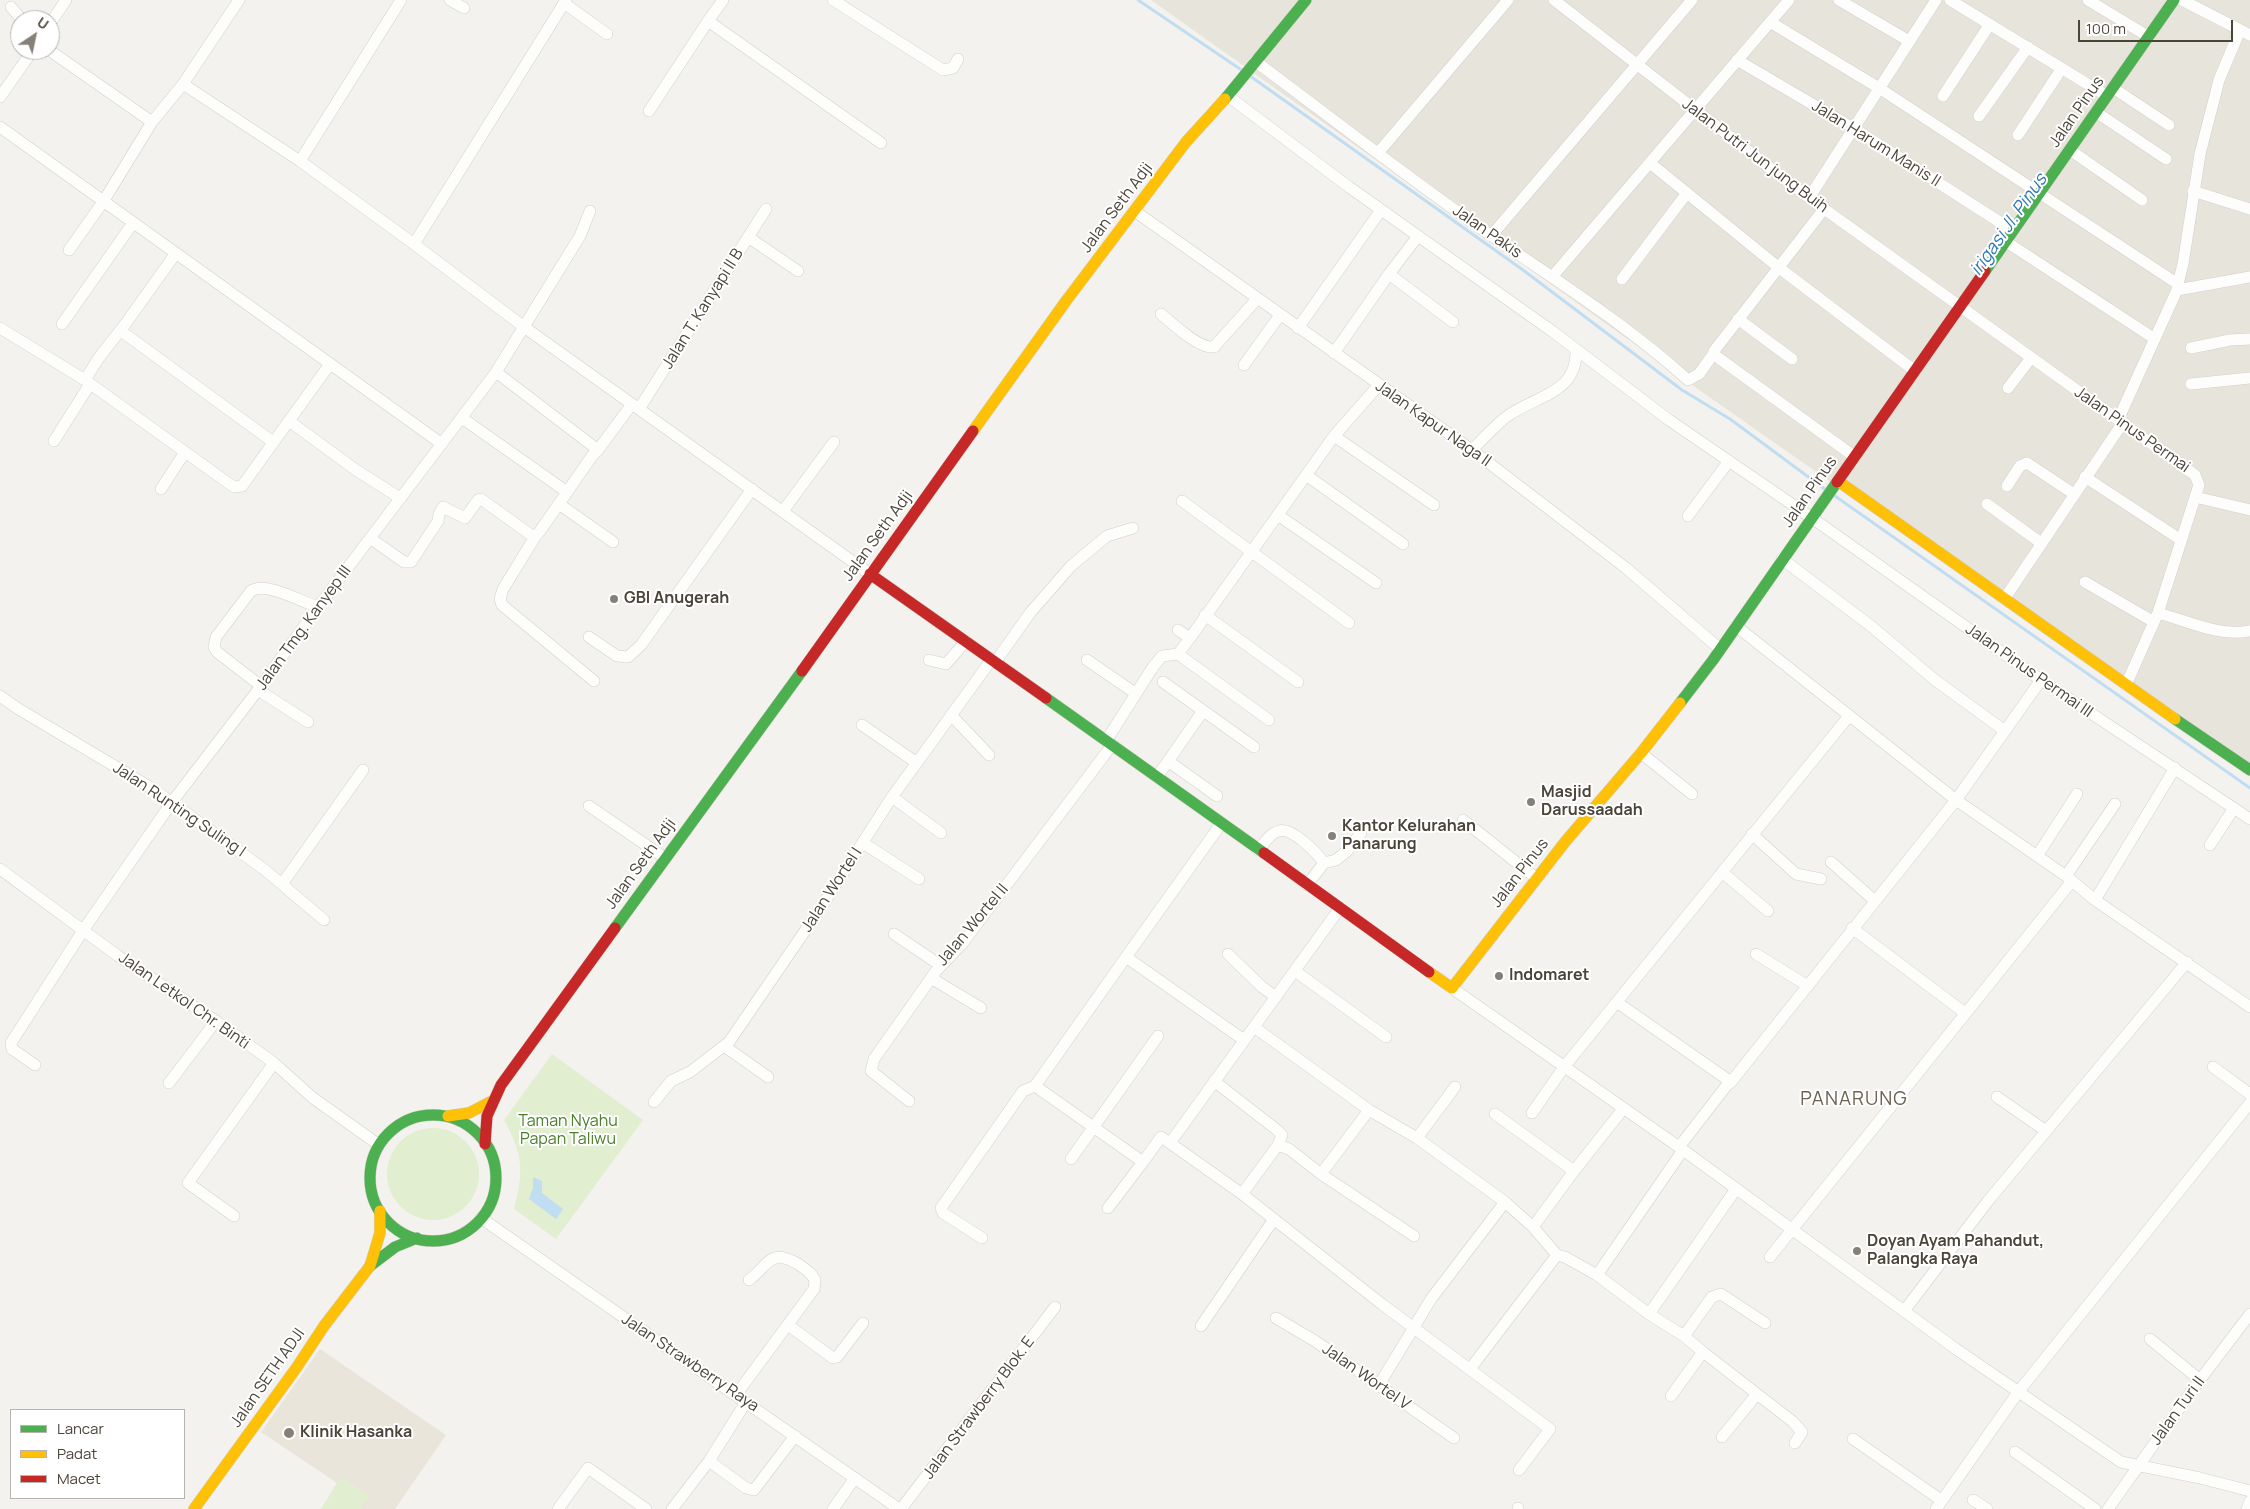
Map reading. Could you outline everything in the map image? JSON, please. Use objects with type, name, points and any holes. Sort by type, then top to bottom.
[{"type":"street","points":[[69,250],[104,202],[152,122],[183,84],[239,0]]},
{"type":"street","points":[[300,161],[401,0]]},
{"type":"street","points":[[450,0],[464,8]]},
{"type":"street","points":[[649,111],[723,0]]},
{"type":"street","points":[[834,0],[943,70],[953,68],[958,59]]},
{"type":"street","name":"Jalan Seth Adji","points":[[490,1102],[1066,301],[1136,212],[1186,142],[1228,96],[1306,0]]},
{"type":"street","points":[[1378,153],[1508,0]]},
{"type":"street","name":"Jalan Putri Jun jung Buih","points":[[1554,0],[1809,198],[1960,307]]},
{"type":"street","points":[[1491,236],[1692,0]]},
{"type":"street","points":[[1552,277],[1788,0]]},
{"type":"street","points":[[1839,0],[1909,42]]},
{"type":"street","points":[[1809,198],[1936,0]]},
{"type":"street","points":[[1950,0],[2062,68],[2169,125]]},
{"type":"street","points":[[2088,0],[2149,37]]},
{"type":"street","name":"Jalan Pinus","points":[[1452,988],[1536,878],[1641,753],[1720,649],[2174,0]]},
{"type":"street","points":[[2005,598],[2086,477],[2120,422],[2177,287],[2183,264],[2193,191],[2219,80],[2245,32],[2182,0]]},
{"type":"street","points":[[414,244],[565,2],[607,34]]},
{"type":"street","points":[[708,21],[881,143]]},
{"type":"street","points":[[1770,22],[1879,88],[2040,192],[2177,287],[2250,277]]},
{"type":"street","points":[[1943,96],[1990,24]]},
{"type":"street","points":[[1979,116],[2028,47]]},
{"type":"street","points":[[60,57],[152,122]]},
{"type":"street","points":[[0,97],[25,60]]},
{"type":"street","name":"Jalan Harum Manis II","points":[[1737,60],[1853,128],[2012,230]]},
{"type":"street","name":"Jalan Pakis","points":[[1254,62],[1491,236],[1552,277],[1669,363],[1688,380],[1699,374],[1714,353]]},
{"type":"street","points":[[2018,135],[2062,68]]},
{"type":"street","points":[[183,84],[300,161],[524,327],[752,490],[1681,1149],[1904,1311],[2121,1462],[2250,1491]]},
{"type":"street","name":"Jalan Pinus Permai III","points":[[1228,96],[1380,210],[1576,349],[1668,420],[1812,518],[2041,680],[2250,819]]},
{"type":"street","points":[[2096,112],[2166,159]]},
{"type":"street","points":[[0,127],[442,444]]},
{"type":"street","points":[[2070,150],[2142,200]]},
{"type":"street","points":[[1650,163],[1778,267],[1915,371]]},
{"type":"street","points":[[2193,191],[2250,209]]},
{"type":"street","points":[[1622,279],[1687,193]]},
{"type":"street","name":"Jalan T. Kanyapi II B","points":[[594,681],[502,605],[500,599],[503,589],[535,537],[592,456],[636,406],[766,209]]},
{"type":"street","points":[[1824,209],[1715,349],[1714,353],[1855,457]]},
{"type":"street","points":[[1298,328],[1380,210]]},
{"type":"street","name":"Jalan Tmg. Kanyep III","points":[[35,1065],[12,1049],[11,1043],[84,929],[172,802],[260,688],[318,607],[496,372],[580,236],[590,211]]},
{"type":"street","name":"Jalan Kapur Naga II","points":[[1136,212],[1472,450],[1621,564],[1720,649]]},
{"type":"street","points":[[62,324],[133,222]]},
{"type":"street","points":[[1334,353],[1418,236]]},
{"type":"street","points":[[748,237],[798,271]]},
{"type":"street","points":[[2005,241],[2155,339]]},
{"type":"street","points":[[54,441],[98,359],[121,331],[176,253]]},
{"type":"street","points":[[1389,274],[1453,322]]},
{"type":"street","points":[[1161,314],[1191,338],[1209,348],[1214,348],[1257,299]]},
{"type":"street","name":"Jalan Pinus Permai","points":[[1960,307],[2195,475],[2199,485],[2156,618],[2126,685]]},
{"type":"street","points":[[1244,365],[1280,315]]},
{"type":"street","points":[[1738,319],[1792,359]]},
{"type":"street","points":[[0,328],[87,382],[231,485],[238,487],[242,486],[330,364]]},
{"type":"street","points":[[121,331],[273,442]]},
{"type":"street","points":[[2191,348],[2250,338]]},
{"type":"street","points":[[1472,450],[1509,415],[1558,390],[1567,381],[1576,363],[1576,349]]},
{"type":"street","points":[[2008,388],[2031,358]]},
{"type":"street","points":[[496,372],[598,450]]},
{"type":"street","points":[[2191,384],[2250,378]]},
{"type":"street","points":[[1269,720],[1178,654],[1334,436],[1379,385]]},
{"type":"street","points":[[462,418],[567,492]]},
{"type":"street","points":[[289,420],[356,470],[400,498]]},
{"type":"street","points":[[1334,436],[1434,505]]},
{"type":"street","points":[[783,511],[834,442]]},
{"type":"street","points":[[160,489],[185,452]]},
{"type":"street","points":[[1688,516],[1729,461]]},
{"type":"street","points":[[2006,486],[2020,466],[2027,463],[2074,494]]},
{"type":"street","points":[[1306,475],[1404,544]]},
{"type":"street","points":[[2086,477],[2181,540]]},
{"type":"street","points":[[1836,484],[2005,598],[2126,685],[2250,770]]},
{"type":"street","points":[[589,637],[617,656],[628,657],[641,645],[752,490]]},
{"type":"street","points":[[2195,497],[2250,510]]},
{"type":"street","points":[[370,538],[404,562],[411,562],[438,521],[438,514],[443,507],[465,518],[478,500],[481,499],[535,537]]},
{"type":"street","points":[[1182,501],[1349,623]]},
{"type":"street","points":[[559,504],[613,542]]},
{"type":"street","points":[[1987,504],[2041,543]]},
{"type":"street","points":[[1278,514],[1376,583]]},
{"type":"street","name":"Jalan Wortel I","points":[[654,1102],[671,1081],[690,1072],[729,1042],[767,988],[892,797],[951,715],[1030,613],[1070,566],[1107,536],[1133,528]]},
{"type":"street","points":[[1782,559],[1871,626],[1935,680],[2005,731]]},
{"type":"street","points":[[2085,582],[2156,618],[2236,634],[2250,632]]},
{"type":"street","points":[[308,722],[260,688],[214,648],[216,637],[256,587],[268,588],[318,607]]},
{"type":"street","points":[[1205,615],[1298,682]]},
{"type":"street","points":[[1736,626],[1794,669],[1848,716],[1956,800],[2069,878],[2095,900],[2250,1007]]},
{"type":"street","points":[[1178,630],[1190,638]]},
{"type":"street","points":[[929,660],[946,664],[966,641]]},
{"type":"street","name":"Jalan Wortel II","points":[[909,1101],[871,1071],[872,1065],[940,965],[962,944],[1109,743],[1135,693],[1162,656],[1178,654]]},
{"type":"street","points":[[1087,660],[1135,693]]},
{"type":"street","points":[[1597,1275],[1726,1085],[1731,1082],[1956,800],[2041,680]]},
{"type":"street","points":[[1164,682],[1254,746]]},
{"type":"street","name":"Jalan Runting Suling I","points":[[0,696],[16,708],[172,802],[282,884],[324,920]]},
{"type":"street","points":[[1157,777],[1203,711]]},
{"type":"street","points":[[951,715],[988,755]]},
{"type":"street","points":[[1532,1113],[1564,1067],[1618,1003],[1848,716]]},
{"type":"street","points":[[862,725],[917,763]]},
{"type":"street","points":[[1641,753],[1692,794]]},
{"type":"street","points":[[1168,761],[1217,796]]},
{"type":"street","points":[[2095,900],[2175,768]]},
{"type":"street","points":[[282,884],[363,770]]},
{"type":"street","points":[[2037,856],[2077,794]]},
{"type":"street","points":[[892,797],[941,833]]},
{"type":"street","points":[[1770,1257],[1965,1013],[2069,878],[2115,804]]},
{"type":"street","points":[[589,806],[664,858]]},
{"type":"street","points":[[2210,845],[2234,808]]},
{"type":"street","points":[[1463,820],[1536,878]]},
{"type":"street","points":[[982,1238],[943,1213],[941,1208],[1023,1091],[1035,1086],[1221,824]]},
{"type":"street","points":[[1258,850],[1272,834],[1279,830],[1287,831],[1314,850],[1324,863]]},
{"type":"street","points":[[1307,885],[1324,863],[1336,860],[1347,851],[1360,833]]},
{"type":"street","points":[[1752,834],[1796,874],[1821,879]]},
{"type":"street","points":[[863,843],[919,879]]},
{"type":"street","points":[[1831,862],[1875,901]]},
{"type":"street","name":"Jalan Letkol Chr. Binti","points":[[0,869],[84,929],[118,956],[216,1021],[274,1064],[313,1098],[379,1145]]},
{"type":"street","points":[[1722,872],[1768,911]]},
{"type":"street","points":[[1170,1143],[1340,908]]},
{"type":"street","points":[[1852,928],[1965,1013]]},
{"type":"street","points":[[894,934],[940,965]]},
{"type":"street","points":[[1228,954],[1262,988],[1276,997]]},
{"type":"street","points":[[1756,954],[1808,986]]},
{"type":"street","points":[[1126,957],[1244,1040]]},
{"type":"street","points":[[1904,1311],[1988,1201],[2187,962]]},
{"type":"street","points":[[1294,971],[1386,1038]]},
{"type":"street","points":[[931,978],[982,1008]]},
{"type":"street","points":[[1618,1003],[1731,1082]]},
{"type":"street","points":[[169,1082],[216,1021]]},
{"type":"street","points":[[1254,1027],[1369,1110],[1417,1138],[1505,1202],[1534,1227],[1557,1255],[1565,1257],[1597,1275],[1649,1314],[1684,1336],[1792,1421],[1802,1432],[1795,1443]]},
{"type":"street","points":[[1071,1159],[1158,1036]]},
{"type":"street","points":[[724,1046],[768,1077]]},
{"type":"street","points":[[234,1216],[188,1183],[274,1064]]},
{"type":"street","points":[[2213,1066],[2250,1094]]},
{"type":"street","points":[[1214,1081],[1282,1135],[1278,1145],[1242,1194]]},
{"type":"street","points":[[1035,1086],[1143,1162]]},
{"type":"street","points":[[1417,1138],[1455,1087]]},
{"type":"street","points":[[1997,1097],[2046,1131]]},
{"type":"street","points":[[444,1116],[472,1129],[485,1144],[494,1162],[496,1182],[491,1201],[481,1218],[468,1230],[452,1238],[435,1240],[418,1238],[396,1228],[380,1211],[372,1193],[370,1183],[372,1164],[379,1145],[390,1132],[411,1119],[464,1114],[490,1102]]},
{"type":"street","points":[[485,1144],[484,1129],[490,1102]]},
{"type":"street","points":[[1853,1439],[1939,1505],[2019,1391],[2250,1103]]},
{"type":"street","points":[[1534,1227],[1574,1171],[1623,1109]]},
{"type":"street","points":[[1321,1174],[1369,1110]]},
{"type":"street","points":[[1495,1114],[1574,1171]]},
{"type":"street","points":[[1108,1208],[1161,1137],[1242,1194],[1414,1328],[1550,1429],[1519,1470]]},
{"type":"street","points":[[1278,1145],[1289,1149],[1321,1174],[1414,1236]]},
{"type":"street","points":[[1649,1314],[1736,1189]]},
{"type":"street","points":[[1379,1385],[1431,1298],[1505,1202]]},
{"type":"street","points":[[370,1266],[380,1233],[380,1211]]},
{"type":"street","name":"Jalan Strawberry Raya","points":[[481,1218],[900,1509]]},
{"type":"street","points":[[1201,1326],[1274,1219]]},
{"type":"street","points":[[370,1266],[395,1248],[418,1238]]},
{"type":"street","points":[[1470,1369],[1557,1255]]},
{"type":"street","points":[[736,1395],[814,1289],[815,1280],[813,1276],[789,1259],[777,1256],[749,1280]]},
{"type":"street","name":"Jalan SETH ADJI","points":[[194,1509],[294,1371],[324,1326],[370,1266]]},
{"type":"street","points":[[1684,1336],[1712,1297],[1722,1294],[1765,1323]]},
{"type":"street","name":"Jalan Strawberry Blok. E","points":[[900,1509],[1055,1307]]},
{"type":"street","name":"Jalan Turi II","points":[[2108,1509],[2200,1380],[2250,1314]]},
{"type":"street","name":"Jalan Wortel V","points":[[1276,1318],[1315,1341],[1454,1438]]},
{"type":"street","points":[[788,1325],[833,1358],[838,1357],[863,1322]]},
{"type":"street","points":[[2150,1339],[2200,1380]]},
{"type":"street","points":[[1671,1396],[1704,1352]]},
{"type":"street","points":[[1722,1437],[1757,1394]]},
{"type":"street","points":[[672,1509],[709,1461],[746,1402]]},
{"type":"street","points":[[709,1461],[746,1488],[754,1490],[795,1436]]},
{"type":"street","points":[[2015,1452],[2095,1509]]},
{"type":"street","points":[[558,1509],[588,1468],[646,1509]]},
{"type":"street","points":[[833,1509],[854,1478]]},
{"type":"street","points":[[1973,1500],[1987,1509]]},
{"type":"street","points":[[2247,1509],[2250,1501]]},
{"type":"shaded area","points":[[1151,0],[2250,0],[2250,775],[1712,399]]},
{"type":"shaded area","points":[[320,1349],[446,1435],[395,1509],[321,1509],[337,1483],[261,1432]]},
{"type":"green space","name":"Taman Nyahu Papan Taliwu","points":[[552,1054],[643,1120],[556,1239],[514,1209],[519,1184],[520,1163],[515,1143],[504,1120]]},
{"type":"green space","points":[[433,1128],[442,1129],[459,1136],[471,1148],[478,1165],[478,1183],[471,1200],[459,1212],[442,1219],[433,1220],[424,1219],[407,1212],[395,1200],[388,1183],[387,1174],[388,1165],[395,1148],[407,1136],[424,1129]]},
{"type":"green space","points":[[342,1477],[369,1496],[361,1509],[321,1509]]},
{"type":"water","points":[[533,1177],[542,1181],[542,1193],[563,1209],[556,1219],[529,1199],[533,1188]]},
{"type":"waterway","points":[[1138,0],[1243,71]]},
{"type":"waterway","points":[[1250,76],[1523,270],[1682,390],[1730,419],[1826,490]]},
{"type":"waterway","points":[[1835,496],[2250,788]]},
{"type":"traffic: fast","points":[[1225,99],[1306,0]]},
{"type":"traffic: fast","points":[[1985,271],[2174,0]]},
{"type":"traffic: fast","points":[[1680,703],[1713,660],[1837,482]]},
{"type":"traffic: fast","points":[[615,928],[802,671]]},
{"type":"traffic: fast","points":[[1046,698],[1264,853]]},
{"type":"traffic: fast","points":[[2175,719],[2250,770]]},
{"type":"traffic: fast","points":[[433,1115],[457,1120],[477,1134],[491,1154],[496,1178],[491,1202],[477,1222],[457,1236],[433,1241],[409,1236],[389,1222],[375,1202],[370,1178],[375,1154],[389,1134],[409,1120],[433,1115]]},
{"type":"traffic: fast","points":[[370,1266],[395,1247],[417,1238]]},
{"type":"traffic: slow","points":[[973,431],[1066,301],[1186,142],[1225,99]]},
{"type":"traffic: slow","points":[[1838,481],[2175,719]]},
{"type":"traffic: slow","points":[[1429,972],[1452,988],[1565,842],[1641,753],[1680,703]]},
{"type":"traffic: slow","points":[[448,1116],[469,1113],[490,1102]]},
{"type":"traffic: slow","points":[[194,1509],[297,1367],[324,1326],[370,1266],[380,1233],[380,1211]]},
{"type":"traffic: jam","points":[[1837,482],[1985,271]]},
{"type":"traffic: jam","points":[[802,671],[973,431]]},
{"type":"traffic: jam","points":[[870,574],[1046,698]]},
{"type":"traffic: jam","points":[[1264,853],[1429,972]]},
{"type":"traffic: jam","points":[[485,1144],[487,1116],[501,1085],[615,928]]},
{"type":"place","name":"GBI Anugerah","points":[[614,599]]},
{"type":"place","name":"Masjid Darussaadah","points":[[1531,802]]},
{"type":"place","name":"Kantor Kelurahan Panarung","points":[[1332,836]]},
{"type":"place","name":"Indomaret","points":[[1499,976]]},
{"type":"place","name":"Doyan Ayam Pahandut, Palangka Raya","points":[[1857,1251]]},
{"type":"place","name":"Klinik Hasanka","points":[[289,1433]]},
{"type":"district","name":"PANARUNG","points":[[1854,1100]]},
{"type":"water label","name":"irigasi Jl. Pinus","points":[[2009,225]]}]
